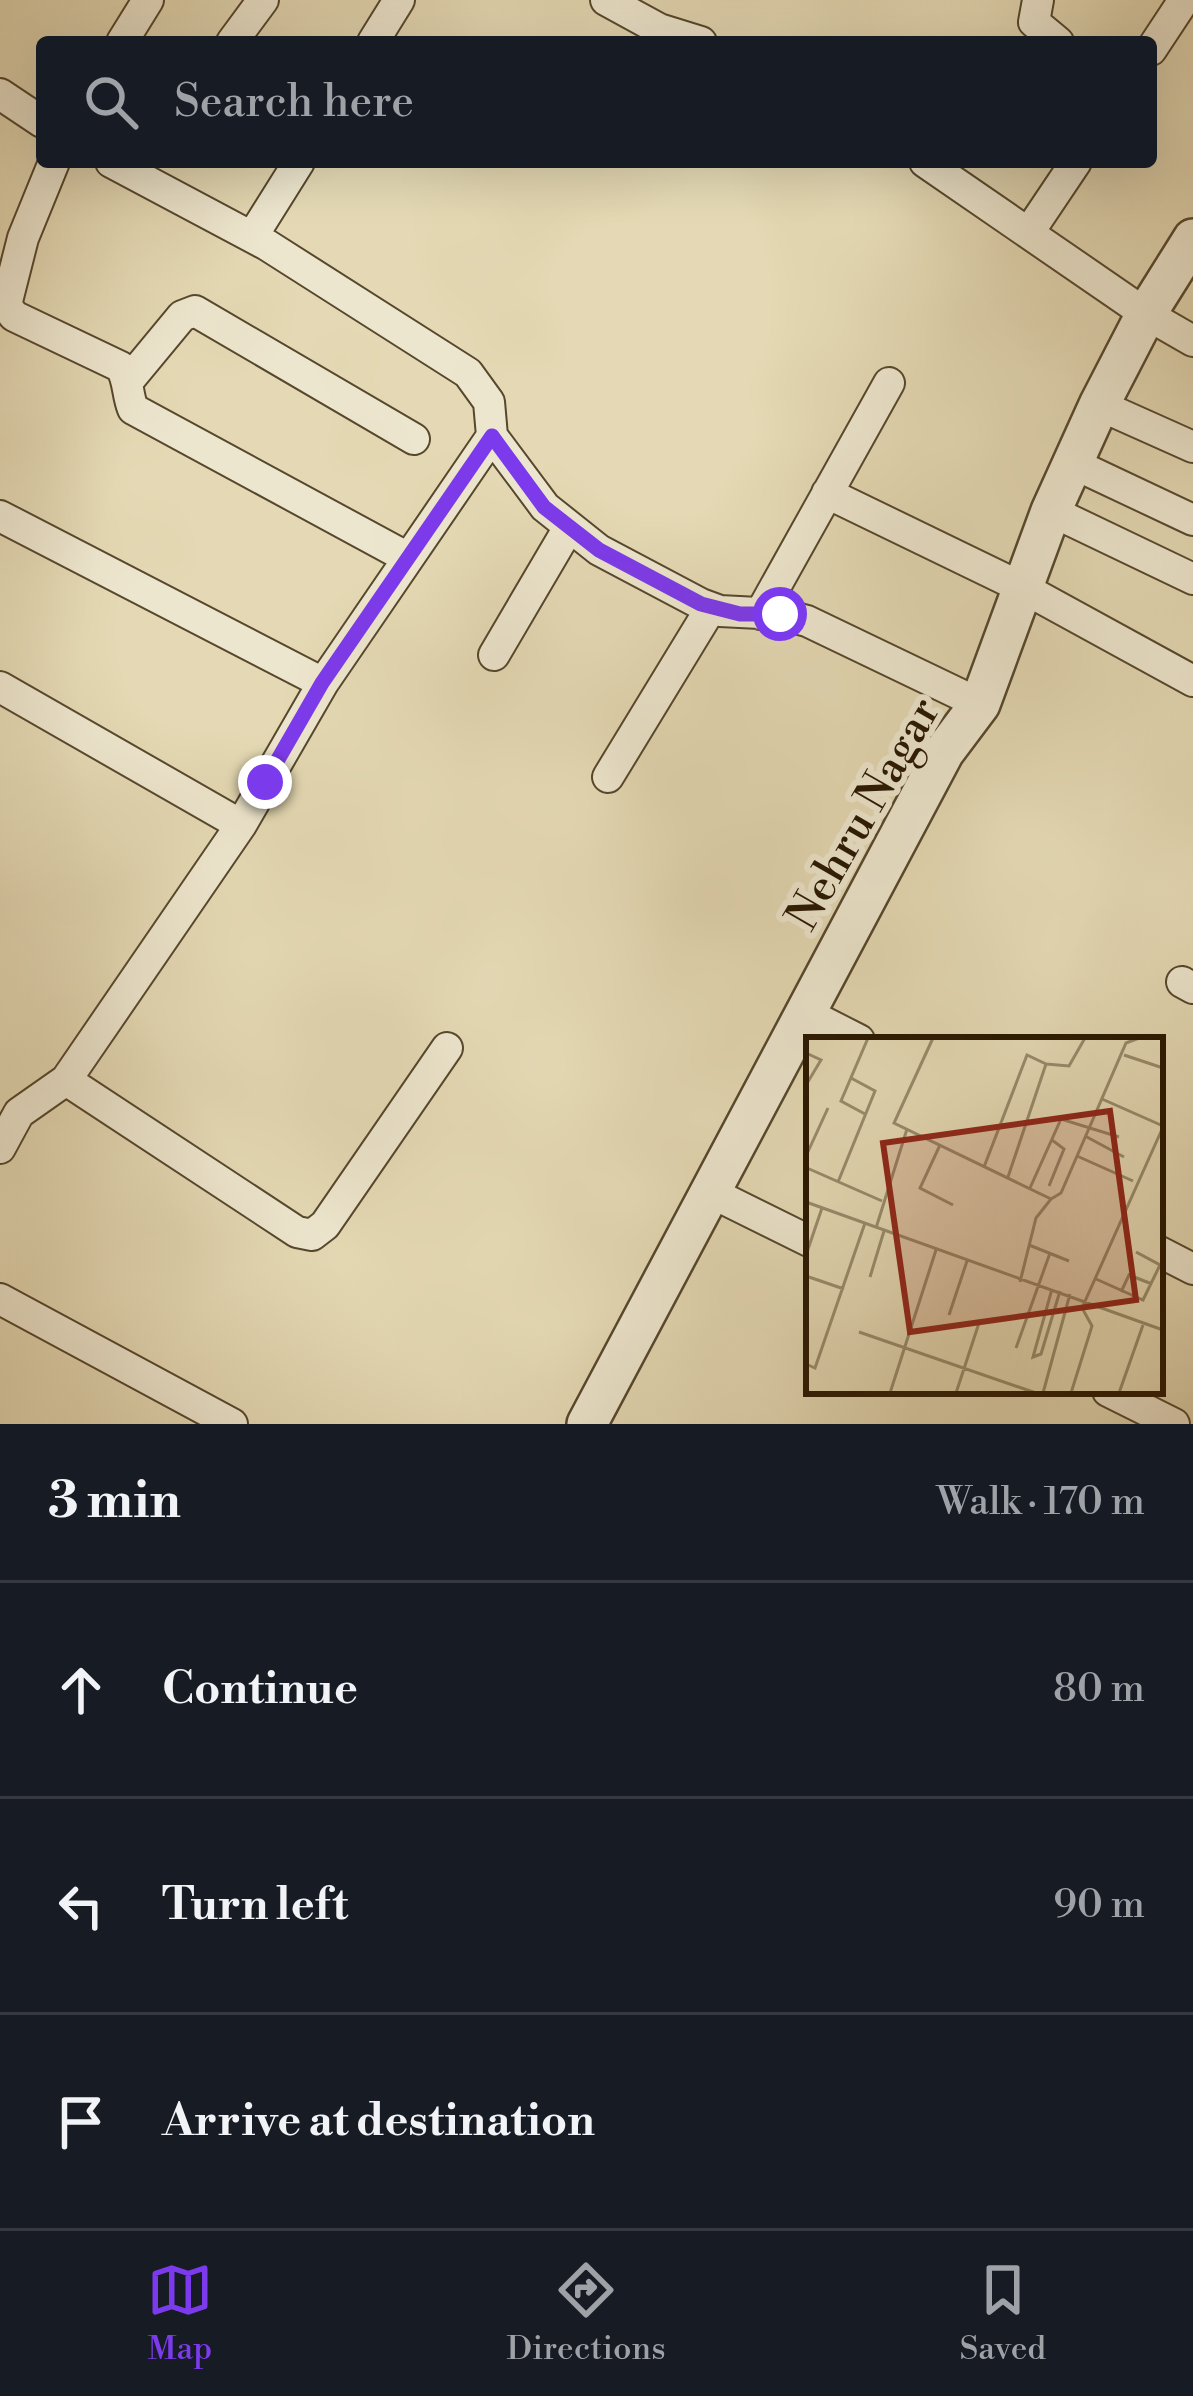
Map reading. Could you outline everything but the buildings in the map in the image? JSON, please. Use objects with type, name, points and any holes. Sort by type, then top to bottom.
[{"type":"street","points":[[126,36],[148,0]]},
{"type":"street","points":[[236,36],[263,0]]},
{"type":"street","points":[[377,36],[399,0]]},
{"type":"street","points":[[606,0],[681,36]]},
{"type":"street","points":[[1038,0],[1034,22],[1051,36]]},
{"type":"street","points":[[1157,41],[1184,0]]},
{"type":"street","points":[[0,94],[36,118]]},
{"type":"street","points":[[52,168],[23,238],[6,305],[14,316],[121,367],[129,380]]},
{"type":"street","points":[[132,168],[252,237],[468,374],[489,402],[492,436],[544,507],[599,550],[711,608],[780,614],[821,626],[980,704]]},
{"type":"street","points":[[252,237],[295,168]]},
{"type":"street","points":[[934,168],[1146,314],[1193,341]]},
{"type":"street","points":[[1029,232],[1072,168]]},
{"type":"street","name":"Nehru Nagar","points":[[587,1424],[944,752],[980,704],[1072,463],[1146,314],[1193,239]]},
{"type":"street","points":[[408,558],[134,409],[127,394],[129,380],[182,316],[195,311],[414,439]]},
{"type":"street","points":[[760,614],[889,383]]},
{"type":"street","points":[[1099,405],[1193,447]]},
{"type":"street","points":[[0,1148],[19,1113],[65,1080],[241,825],[322,683],[492,436]]},
{"type":"street","points":[[1072,463],[1193,520]]},
{"type":"street","points":[[827,493],[1023,588],[1193,681]]},
{"type":"street","points":[[1051,512],[1193,579]]},
{"type":"street","points":[[0,516],[322,683]]},
{"type":"street","points":[[494,655],[568,529]]},
{"type":"street","points":[[608,777],[711,608]]},
{"type":"street","points":[[0,687],[241,825]]},
{"type":"street","points":[[804,1012],[854,1037]]},
{"type":"street","points":[[65,1080],[297,1232],[312,1235],[325,1226],[447,1048]]},
{"type":"street","points":[[707,1191],[806,1240]]},
{"type":"street","points":[[1163,1254],[1193,1269]]},
{"type":"street","points":[[0,1299],[232,1424]]},
{"type":"street","points":[[1114,1394],[1174,1424]]},
{"type":"route","points":[[265,782],[322,683],[492,436],[544,507],[599,550],[720,611],[780,614]]}]
